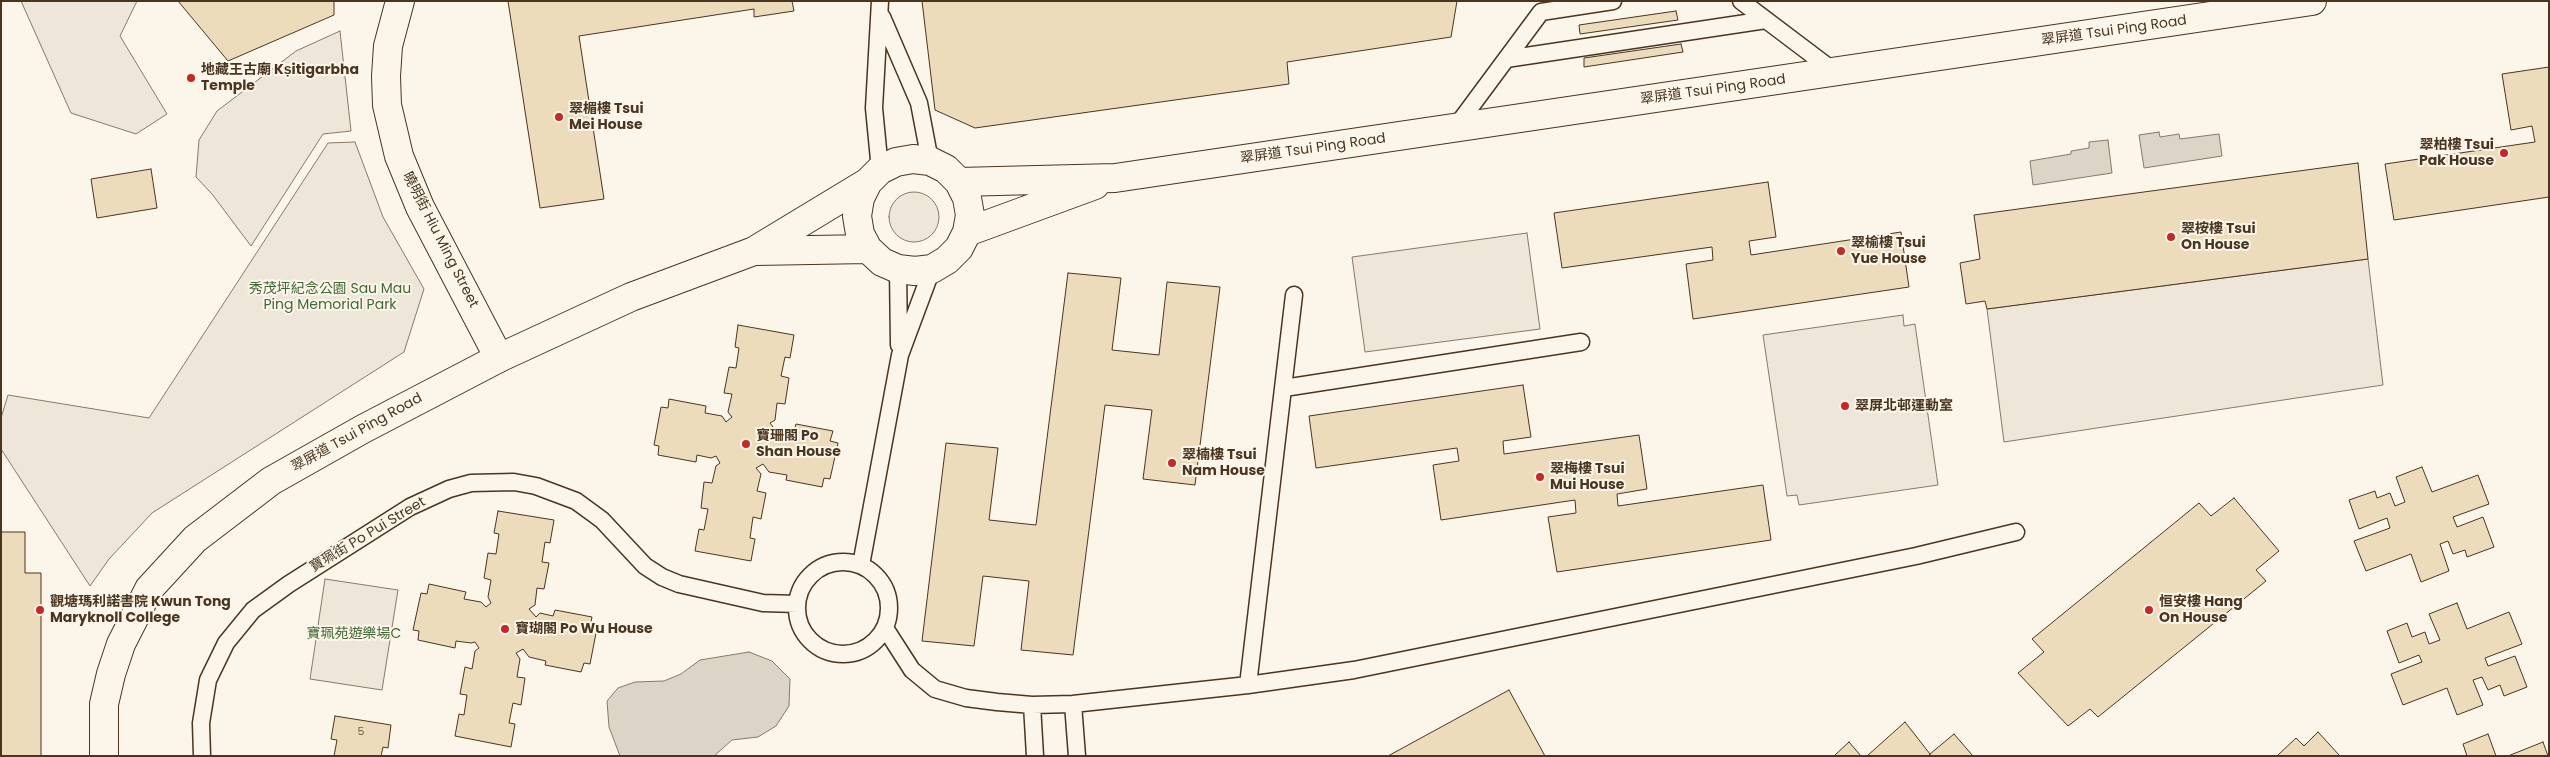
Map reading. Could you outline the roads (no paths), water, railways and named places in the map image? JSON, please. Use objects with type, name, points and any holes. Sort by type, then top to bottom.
[{"type":"street","name":"曉明街 Hiu Ming Street","points":[[400,1],[388,46],[386,76],[388,105],[399,156],[420,206],[500,358]]},
{"type":"street","name":"翠屏道 Tsui Ping Road","points":[[959,182],[1115,178],[2312,1]]},
{"type":"street","name":"翠屏道 Tsui Ping Road","points":[[104,756],[104,704],[121,644],[149,589],[195,538],[271,481],[363,429],[500,358],[631,297],[754,251],[874,176],[904,160],[930,161],[946,169],[959,182],[967,198],[970,215],[967,232],[960,248],[948,260],[932,269]]},
{"type":"street","points":[[874,176],[860,198],[858,216],[860,234],[868,249],[882,262],[898,269],[915,271],[932,269]]},
{"type":"street","name":"翠屏道 Tsui Ping Road","points":[[967,232],[1115,178]]},
{"type":"street","name":"翠屏道 Tsui Ping Road","points":[[754,251],[868,249]]},
{"type":"lane","points":[[1455,128],[1541,12],[1613,1]]},
{"type":"lane","points":[[1741,1],[1835,72]]},
{"type":"lane","points":[[881,8],[919,103],[930,161]]},
{"type":"lane","points":[[874,176],[874,108],[881,8]]},
{"type":"lane","points":[[1506,58],[1766,20]]},
{"type":"lane","points":[[898,269],[900,355]]},
{"type":"lane","points":[[861,565],[900,355],[932,269]]},
{"type":"lane","points":[[1248,685],[1294,295]]},
{"type":"lane","points":[[1284,388],[1581,342]]},
{"type":"lane","name":"寶珮街 Po Pui Street","points":[[202,756],[201,723],[208,680],[226,643],[253,610],[289,584],[410,508],[449,489],[471,483],[514,482],[536,486],[576,501],[602,520],[646,566],[662,577],[679,584],[763,602],[797,604]]},
{"type":"lane","points":[[885,628],[912,670],[935,689],[966,698],[1032,705],[1073,704],[1248,685],[1354,670],[1916,556],[2016,532]]},
{"type":"lane","points":[[840,562],[861,565],[874,573],[883,583],[889,597],[890,613],[885,628],[876,642],[863,650],[847,654],[831,653],[817,646],[806,635],[798,620],[797,604],[801,589],[809,577],[820,567],[840,562]]},
{"type":"lane","points":[[1073,704],[1077,756]]},
{"type":"lane","points":[[1032,705],[1035,756]]},
{"type":"place","name":"地藏王古廟 Kṣitigarbha Temple","points":[[191,78]]},
{"type":"place","name":"翠楣樓 Tsui Mei House","points":[[559,117]]},
{"type":"place","name":"翠柏樓 Tsui Pak House","points":[[2504,153]]},
{"type":"place","name":"翠桉樓 Tsui On House","points":[[2171,237]]},
{"type":"place","name":"翠榆樓 Tsui Yue House","points":[[1841,251]]},
{"type":"place","name":"翠屏北邨運動室","points":[[1845,406]]},
{"type":"place","name":"寶珊閣 Po Shan House","points":[[746,444]]},
{"type":"place","name":"翠楠樓 Tsui Nam House","points":[[1172,463]]},
{"type":"place","name":"翠梅樓 Tsui Mui House","points":[[1540,477]]},
{"type":"place","name":"觀塘瑪利諾書院 Kwun Tong Maryknoll College","points":[[40,610]]},
{"type":"place","name":"恒安樓 Hang On House","points":[[2149,610]]},
{"type":"place","name":"寶瑚閣 Po Wu House","points":[[505,629]]},
{"type":"park label","name":"秀茂坪紀念公園 Sau Mau Ping Memorial Park","points":[[330,298]]},
{"type":"park label","name":"寶珮苑遊樂場C","points":[[354,634]]}]
